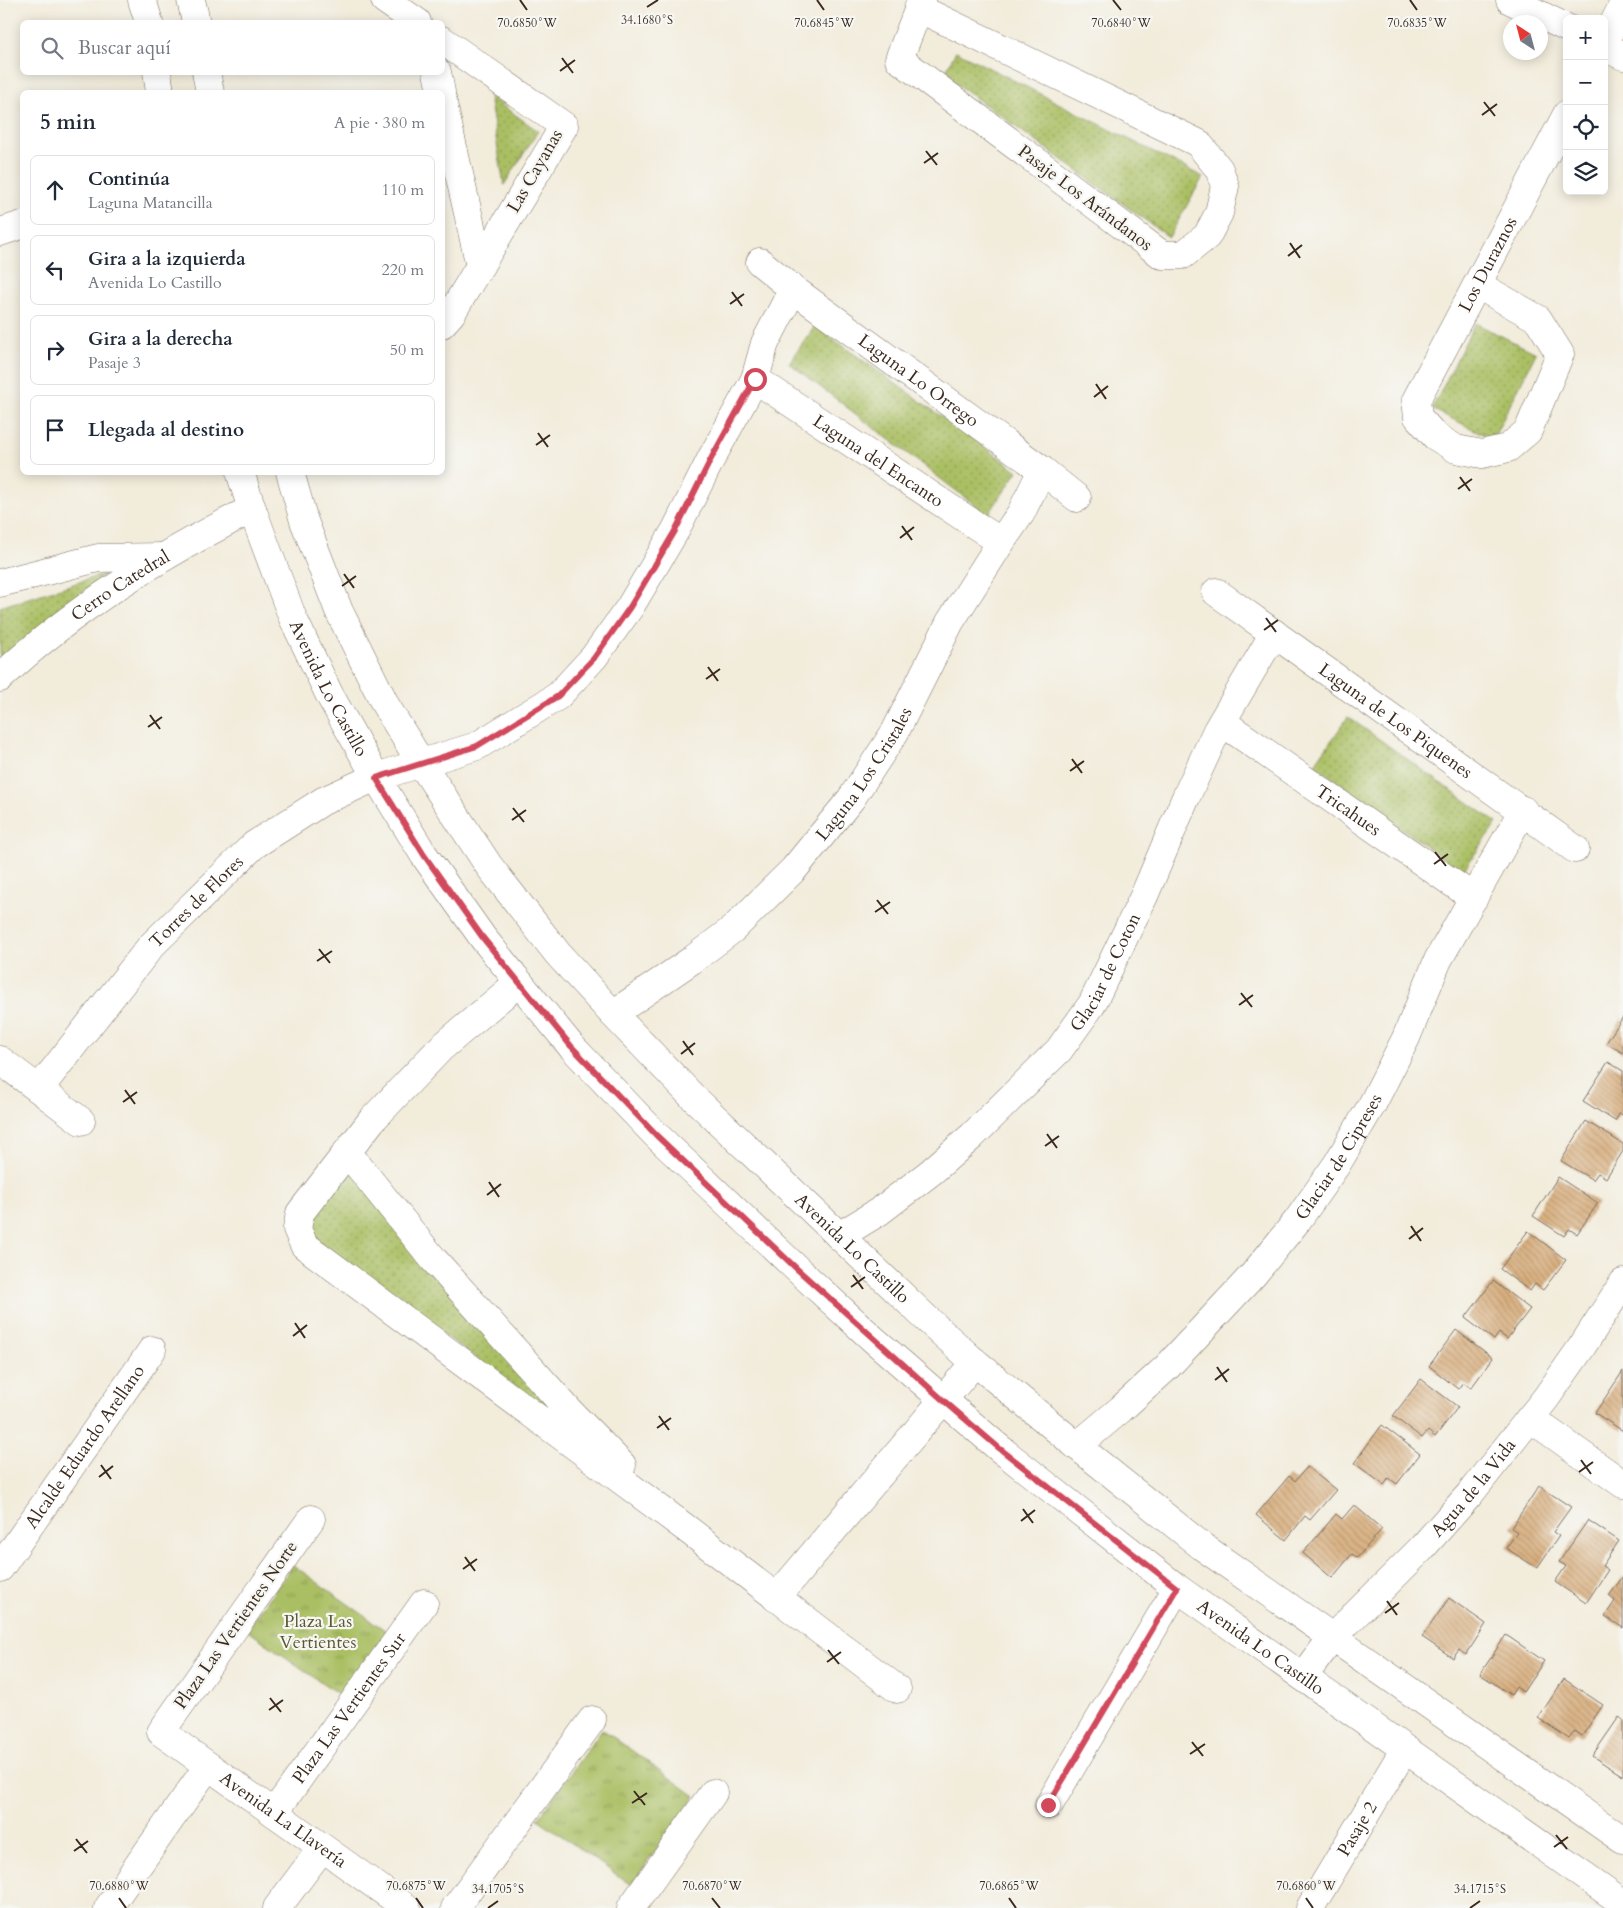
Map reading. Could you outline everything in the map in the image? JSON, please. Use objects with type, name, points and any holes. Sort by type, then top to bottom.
[{"type":"street","points":[[142,0],[148,20]]},
{"type":"street","points":[[191,0],[196,20]]},
{"type":"street","points":[[385,0],[414,20]]},
{"type":"street","points":[[1510,0],[1563,26]]},
{"type":"street","name":"Pasaje Los Arándanos","points":[[920,4],[1198,143],[1219,170],[1225,186],[1219,213],[1207,236],[1183,255],[1162,255],[899,59],[920,4]]},
{"type":"street","points":[[1608,34],[1623,5]]},
{"type":"street","name":"Las Cayanas","points":[[445,42],[564,126],[480,266],[445,319]]},
{"type":"street","points":[[1608,49],[1623,56]]},
{"type":"street","points":[[157,75],[160,90]]},
{"type":"street","points":[[207,75],[210,90]]},
{"type":"street","points":[[438,75],[441,90]]},
{"type":"street","points":[[445,112],[480,266]]},
{"type":"street","name":"Los Duraznos","points":[[1478,285],[1538,319],[1560,354],[1528,431],[1508,448],[1482,454],[1456,449],[1435,436],[1418,417],[1416,400],[1563,122]]},
{"type":"street","points":[[0,232],[20,226]]},
{"type":"street","name":"Laguna Lo Orrego","points":[[760,262],[793,289],[1042,470],[1077,498]]},
{"type":"street","name":"Torres de Flores","points":[[39,1089],[151,946],[254,845],[324,801],[399,770],[477,746],[558,696],[594,658],[630,607],[675,531],[712,457],[755,379],[765,343],[793,289]]},
{"type":"street","name":"Laguna del Encanto","points":[[755,379],[1001,542]]},
{"type":"street","name":"Laguna Los Cristales","points":[[612,1014],[692,960],[733,929],[794,869],[851,799],[895,732],[950,622],[1021,512],[1042,470]]},
{"type":"street","name":"Avenida Lo Castillo","points":[[241,475],[292,616],[329,694],[489,866],[558,954],[612,1014],[692,1096],[975,1362],[1203,1547],[1623,1840]]},
{"type":"street","name":"Avenida Lo Castillo","points":[[291,475],[304,521],[339,611],[386,706],[399,770],[424,855],[483,938],[571,1046],[656,1135],[804,1276],[999,1448],[1177,1588],[1623,1903]]},
{"type":"street","name":"Cerro Catedral","points":[[0,678],[21,658],[77,614],[164,556],[252,509]]},
{"type":"street","points":[[0,583],[98,558],[164,556]]},
{"type":"street","name":"Laguna de Los Piquenes","points":[[1216,592],[1575,849]]},
{"type":"street","name":"Glaciar de Coton","points":[[839,1236],[880,1212],[931,1172],[972,1136],[1059,1050],[1092,1004],[1144,896],[1186,797],[1222,722],[1274,633]]},
{"type":"street","name":"Tricahues","points":[[1222,722],[1474,898]]},
{"type":"street","name":"Glaciar de Cipreses","points":[[1077,1446],[1167,1367],[1253,1275],[1297,1222],[1338,1164],[1373,1103],[1406,1038],[1438,960],[1523,810]]},
{"type":"street","points":[[519,982],[441,1048],[372,1120],[300,1213],[297,1229],[304,1245],[683,1526],[897,1689]]},
{"type":"street","points":[[0,1060],[81,1121]]},
{"type":"street","points":[[347,1152],[434,1260],[558,1398],[683,1526]]},
{"type":"street","name":"Agua de la Vida","points":[[1303,1677],[1332,1638],[1421,1549],[1469,1495],[1530,1418],[1581,1348],[1623,1282]]},
{"type":"street","name":"Alcalde Eduardo Arellano","points":[[0,1568],[152,1350]]},
{"type":"street","points":[[776,1598],[975,1362]]},
{"type":"street","points":[[1530,1418],[1623,1484]]},
{"type":"street","name":"Plaza Las Vertientes Norte","points":[[161,1732],[311,1519]]},
{"type":"street","points":[[1048,1805],[1177,1588]]},
{"type":"street","name":"Plaza Las Vertientes Sur","points":[[274,1813],[424,1603]]},
{"type":"street","points":[[455,1908],[592,1720]]},
{"type":"street","name":"Avenida La Llavería","points":[[161,1732],[407,1908]]},
{"type":"street","name":"Pasaje 2","points":[[1310,1908],[1404,1750]]},
{"type":"street","points":[[108,1908],[208,1766]]},
{"type":"street","points":[[631,1908],[713,1793]]},
{"type":"street","points":[[278,1908],[322,1848]]},
{"type":"green space","points":[[956,51],[1203,177],[1169,237],[944,75]]},
{"type":"green space","points":[[489,96],[538,131],[504,185]]},
{"type":"green space","points":[[1475,323],[1536,353],[1493,439],[1432,409]]},
{"type":"green space","points":[[815,326],[1018,471],[988,515],[789,363]]},
{"type":"green space","points":[[105,574],[0,661],[0,607]]},
{"type":"green space","points":[[1348,717],[1497,823],[1462,872],[1314,765]]},
{"type":"green space","points":[[348,1167],[568,1426],[317,1241],[313,1218]]},
{"type":"green space","name":"Plaza Las Vertientes","points":[[293,1565],[389,1633],[344,1698],[247,1630]]},
{"type":"green space","points":[[602,1729],[695,1796],[631,1885],[538,1819]]},
{"type":"building","points":[[1623,1017],[1623,1053],[1606,1043]]},
{"type":"building","points":[[1608,1062],[1623,1071],[1623,1116],[1620,1113],[1615,1121],[1583,1101]]},
{"type":"building","points":[[1586,1121],[1623,1144],[1623,1151],[1606,1178],[1598,1173],[1593,1180],[1561,1161]]},
{"type":"building","points":[[1558,1177],[1598,1203],[1577,1234],[1569,1229],[1564,1236],[1533,1216]]},
{"type":"building","points":[[1528,1231],[1566,1260],[1543,1290],[1535,1284],[1530,1291],[1500,1269]]},
{"type":"building","points":[[1493,1281],[1530,1309],[1507,1339],[1499,1333],[1494,1340],[1465,1318]]},
{"type":"building","points":[[1456,1330],[1493,1358],[1471,1388],[1463,1382],[1458,1389],[1429,1366]]},
{"type":"building","points":[[1623,1371],[1623,1431],[1595,1413]]},
{"type":"building","points":[[1421,1379],[1458,1407],[1435,1437],[1428,1431],[1422,1438],[1393,1416]]},
{"type":"building","points":[[1382,1425],[1420,1454],[1397,1484],[1389,1478],[1384,1485],[1354,1463]]},
{"type":"building","points":[[1307,1467],[1336,1490],[1310,1520],[1305,1516],[1286,1540],[1256,1515],[1289,1476],[1295,1481]]},
{"type":"building","points":[[1539,1486],[1571,1507],[1553,1532],[1559,1536],[1537,1568],[1506,1548],[1517,1532],[1511,1528]]},
{"type":"building","points":[[1354,1505],[1382,1529],[1357,1558],[1352,1554],[1332,1578],[1303,1553],[1336,1514],[1342,1519]]},
{"type":"building","points":[[1588,1520],[1619,1541],[1602,1566],[1608,1570],[1586,1603],[1555,1582],[1566,1566],[1559,1562]]},
{"type":"building","points":[[1623,1576],[1623,1628],[1605,1616],[1615,1601],[1609,1596]]},
{"type":"building","points":[[1449,1598],[1486,1624],[1466,1655],[1459,1650],[1453,1658],[1422,1637]]},
{"type":"building","points":[[1506,1635],[1544,1661],[1523,1692],[1516,1687],[1511,1695],[1480,1674]]},
{"type":"building","points":[[1564,1679],[1603,1705],[1582,1736],[1575,1731],[1569,1739],[1538,1718]]},
{"type":"building","points":[[1619,1717],[1623,1720],[1623,1776],[1592,1756]]},
{"type":"route","points":[[755,379],[712,457],[675,531],[630,607],[594,658],[558,696],[477,746],[376,778],[424,855],[483,938],[571,1046],[656,1135],[797,1269],[943,1400],[999,1448],[1177,1588],[1048,1805]]}]
